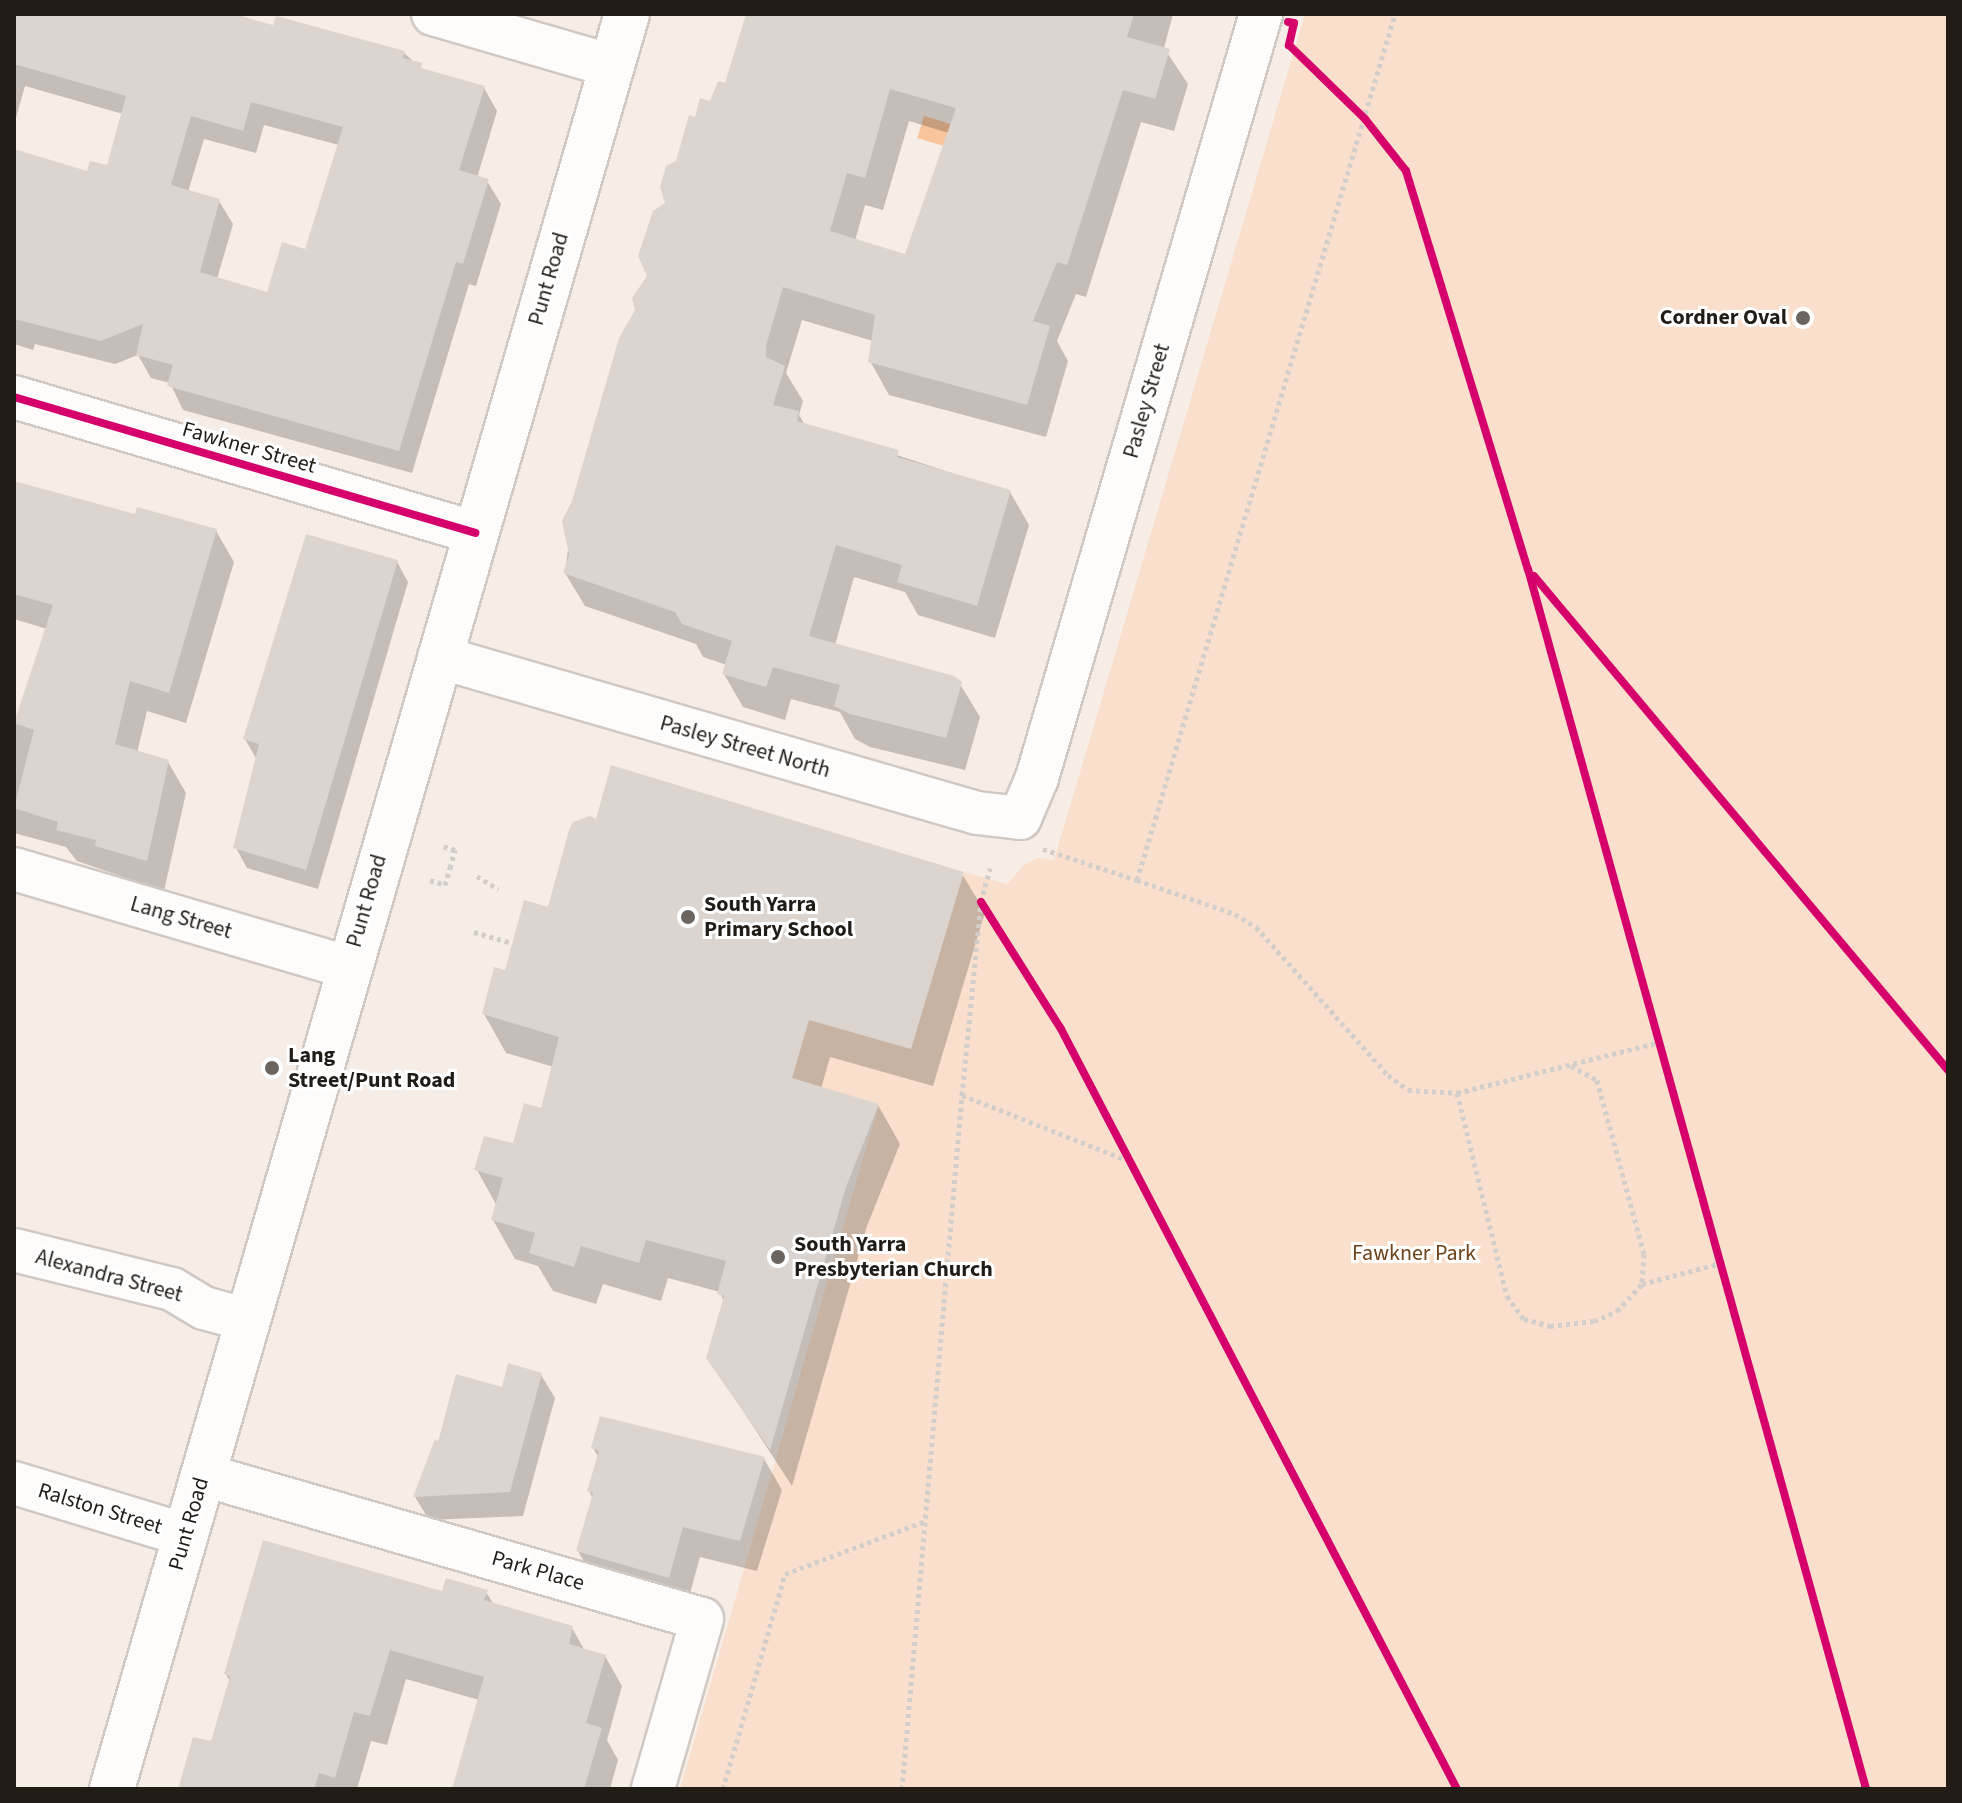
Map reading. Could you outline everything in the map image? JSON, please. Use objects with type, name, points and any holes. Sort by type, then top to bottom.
[{"type":"highway","name":"Punt Road","points":[[112,1789],[627,14]]},
{"type":"street","points":[[433,14],[612,66]]},
{"type":"street","name":"Pasley Street","points":[[1034,788],[1261,14]]},
{"type":"street","name":"Fawkner Street","points":[[14,397],[475,533]]},
{"type":"street","name":"Pasley Street North","points":[[439,657],[998,819],[1020,818],[1034,788]]},
{"type":"street","name":"Lang Street","points":[[14,869],[348,967]]},
{"type":"street","name":"Alexandra Street","points":[[14,1250],[172,1289],[204,1308],[248,1320]]},
{"type":"street","name":"Park Place","points":[[204,1475],[702,1619],[653,1789]]},
{"type":"street","name":"Ralston Street","points":[[14,1483],[185,1535]]},
{"type":"path","points":[[1137,880],[1395,14]]},
{"type":"path","points":[[1354,108],[1373,129]]},
{"type":"path","points":[[430,880],[445,885],[452,868],[455,850],[440,845]]},
{"type":"path","points":[[1041,848],[1235,914],[1256,927],[1388,1075],[1408,1090],[1457,1093],[1660,1042]]},
{"type":"path","points":[[902,1789],[962,1095],[981,902],[990,868]]},
{"type":"path","points":[[477,876],[498,889]]},
{"type":"path","points":[[981,902],[989,912]]},
{"type":"path","points":[[474,932],[512,943]]},
{"type":"path","points":[[1655,1027],[1664,1057]]},
{"type":"path","points":[[1570,1065],[1597,1080],[1644,1254],[1642,1284]]},
{"type":"path","points":[[1457,1093],[1514,1310],[1536,1324],[1571,1327],[1617,1311],[1642,1284],[1721,1263]]},
{"type":"path","points":[[962,1095],[1126,1160]]},
{"type":"path","points":[[1120,1147],[1134,1174]]},
{"type":"path","points":[[1717,1248],[1725,1278]]},
{"type":"path","points":[[723,1789],[785,1574],[925,1521]]},
{"type":"green space","name":"Fawkner Park","points":[[1305,14],[1948,14],[1948,1789],[680,1789],[879,1104],[827,1089],[779,1101],[809,1018],[911,1049],[964,872],[1007,884],[1025,864],[1038,858],[1054,860]]},
{"type":"shaded area","points":[[924,116],[980,133],[974,155],[917,138]]},
{"type":"building","points":[[14,14],[234,14],[273,25],[276,16],[405,51],[403,58],[422,63],[421,68],[485,86],[459,170],[489,179],[463,264],[456,262],[399,451],[167,386],[173,365],[136,355],[143,324],[101,341],[14,319],[14,149],[87,171],[90,161],[107,165],[126,96],[14,64]],"holes":[[[251,102],[343,127],[305,249],[282,242],[267,292],[200,272],[220,199],[171,185],[191,116],[243,131]]]},
{"type":"building","points":[[746,14],[1134,14],[1127,37],[1170,49],[1155,99],[1123,90],[1067,265],[1057,262],[1033,321],[1050,326],[1027,405],[868,362],[875,315],[783,287],[766,346],[766,357],[785,366],[773,405],[799,411],[797,421],[899,450],[897,457],[1011,490],[977,606],[897,582],[902,565],[836,545],[809,636],[954,676],[962,682],[946,738],[850,714],[834,706],[840,685],[773,667],[766,687],[722,674],[732,641],[682,624],[675,612],[563,573],[569,555],[562,521],[572,501],[619,338],[635,310],[632,298],[647,276],[638,256],[653,211],[665,203],[660,187],[666,166],[676,161],[689,115],[695,117],[700,98],[710,101],[718,81],[725,83]],"holes":[[[890,89],[956,108],[905,254],[830,231],[847,173],[865,178]]]},
{"type":"building","points":[[14,481],[135,514],[137,507],[217,529],[169,693],[130,681],[115,744],[169,760],[147,861],[95,846],[96,840],[56,830],[58,822],[14,808],[34,730],[14,723],[53,605],[14,594]]},
{"type":"building","points":[[306,534],[398,560],[306,870],[233,848],[259,744],[243,739]]},
{"type":"building","points":[[611,765],[964,872],[911,1049],[809,1020],[792,1078],[879,1104],[846,1187],[770,1450],[706,1358],[724,1296],[717,1294],[726,1261],[646,1240],[639,1263],[581,1246],[574,1267],[529,1253],[535,1233],[491,1220],[503,1178],[474,1170],[484,1136],[513,1143],[524,1103],[541,1108],[559,1037],[482,1014],[494,967],[505,970],[524,900],[548,907],[569,830],[573,822],[590,816],[596,819]]},
{"type":"building","points":[[508,1363],[542,1373],[510,1492],[413,1497],[435,1439],[438,1442],[456,1374],[502,1387]]},
{"type":"building","points":[[600,1416],[765,1457],[740,1541],[683,1527],[669,1578],[576,1551],[593,1493],[587,1491],[599,1451],[591,1448]]},
{"type":"building","points":[[263,1540],[442,1591],[446,1578],[488,1590],[484,1600],[573,1626],[569,1644],[606,1655],[586,1723],[602,1728],[584,1789],[452,1789],[484,1677],[390,1650],[370,1716],[354,1712],[335,1778],[319,1773],[314,1789],[178,1789],[193,1737],[211,1741],[230,1676],[224,1674]]},
{"type":"cycle path","points":[[1288,22],[1294,23],[1289,45],[1365,119],[1406,171],[1528,569],[1866,1789]]},
{"type":"cycle path","points":[[14,397],[475,533]]},
{"type":"cycle path","points":[[1534,576],[1948,1070]]},
{"type":"cycle path","points":[[981,902],[1061,1029],[1457,1789]]},
{"type":"place","name":"Cordner Oval","points":[[1803,318]]},
{"type":"place","name":"South Yarra Primary School","points":[[688,917]]},
{"type":"place","name":"Lang Street/Punt Road","points":[[272,1068]]},
{"type":"place","name":"South Yarra Presbyterian Church","points":[[778,1257]]}]
